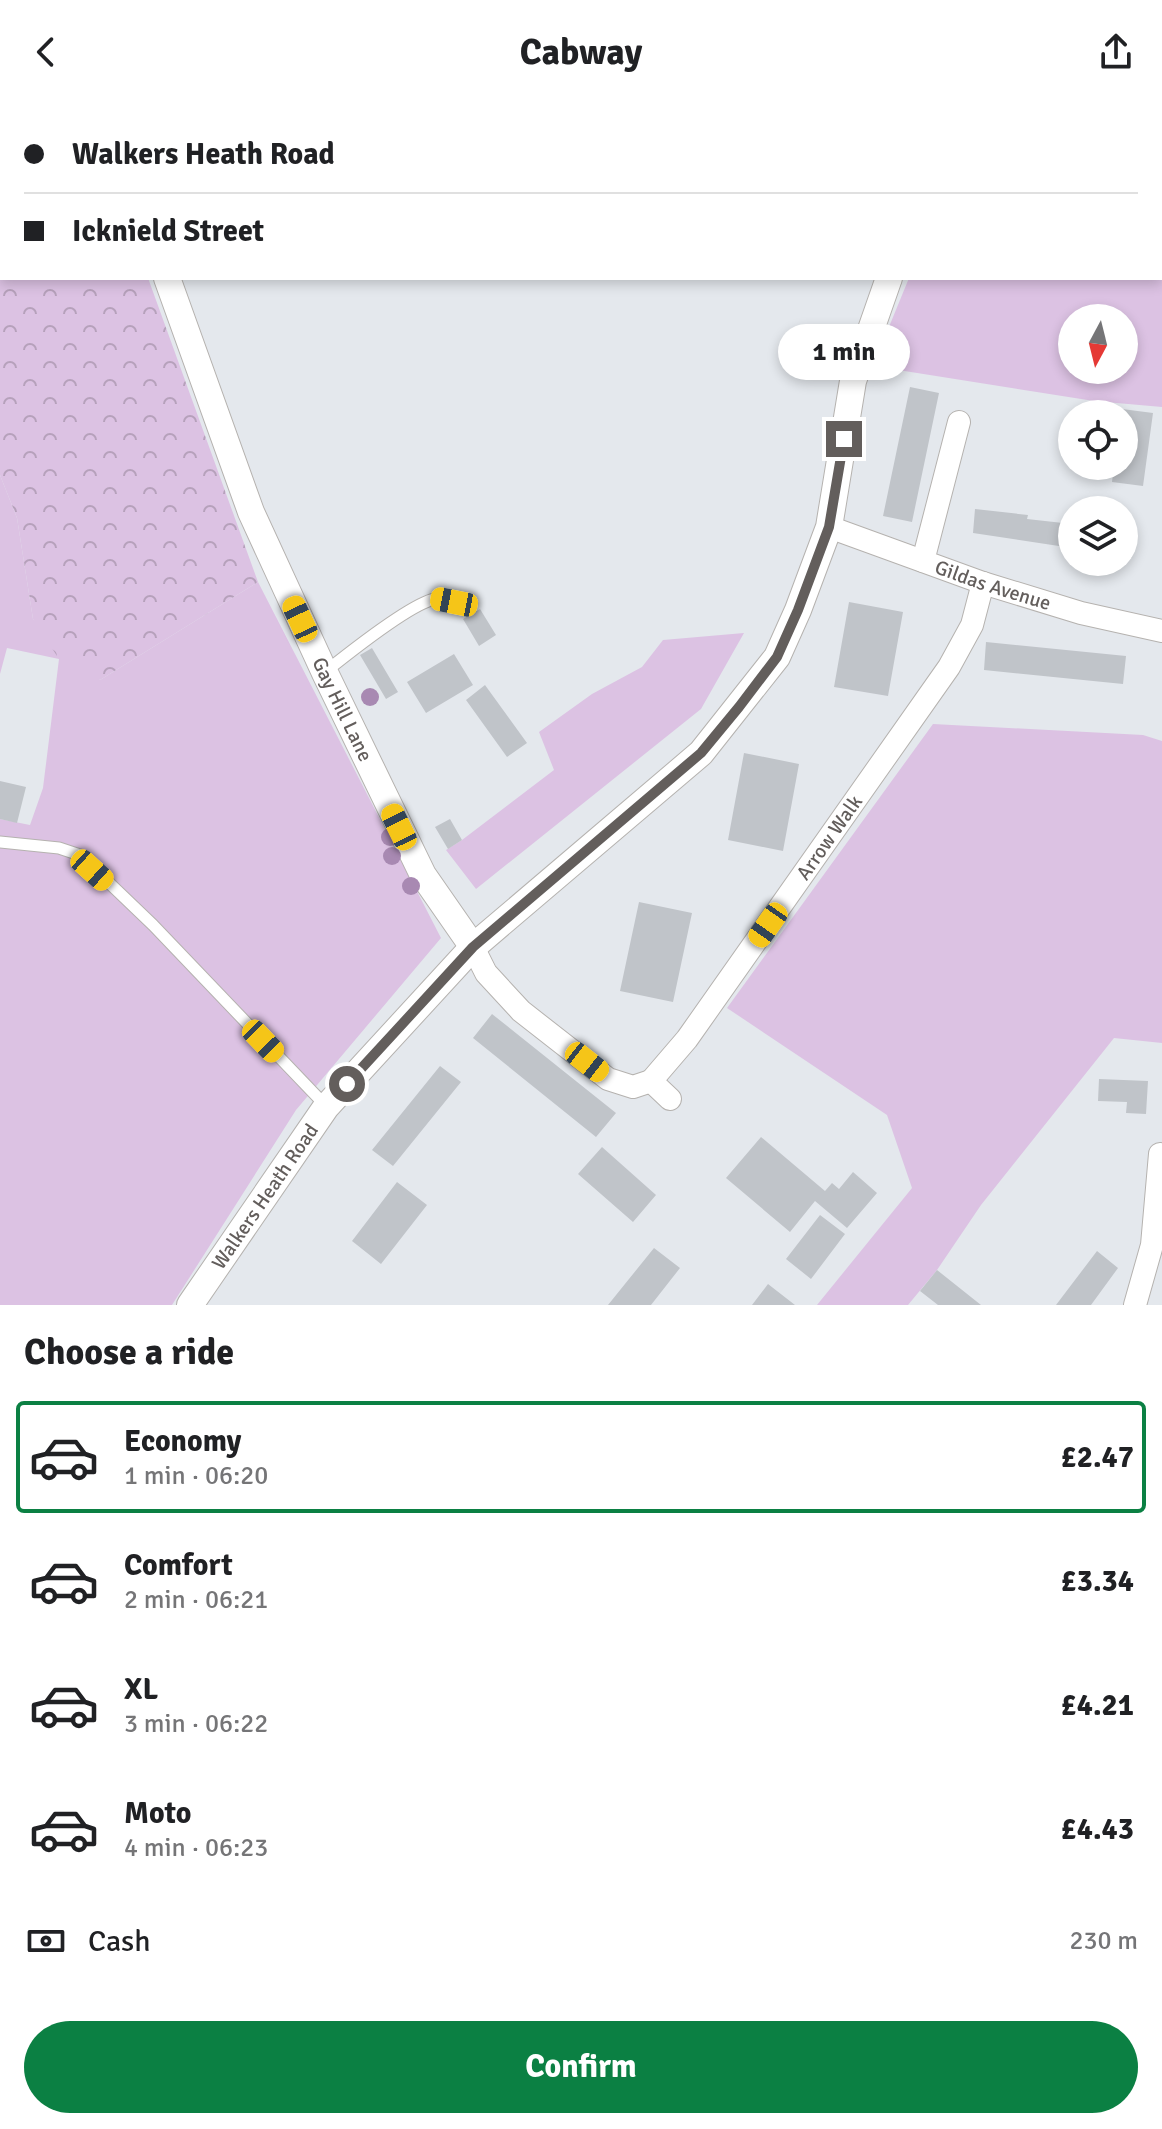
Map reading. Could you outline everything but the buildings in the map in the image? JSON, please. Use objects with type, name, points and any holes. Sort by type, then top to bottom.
[{"type":"street","name":"Gay Hill Lane","points":[[168,280],[251,512],[423,875],[473,947]]},
{"type":"street","name":"Walkers Heath Road","points":[[190,1305],[326,1107],[473,947],[701,753],[777,657],[829,527],[853,381],[888,280]]},
{"type":"street","points":[[923,561],[959,422]]},
{"type":"street","name":"Gildas Avenue","points":[[829,527],[983,583],[1081,613],[1162,631]]},
{"type":"street","name":"Arrow Walk","points":[[651,1081],[687,1039],[949,667],[972,625],[983,583]]},
{"type":"street","points":[[473,947],[486,973],[521,1011],[608,1079],[633,1087],[651,1081],[670,1099]]},
{"type":"street","points":[[1135,1305],[1152,1245],[1160,1154]]},
{"type":"lane","points":[[325,673],[352,650],[413,610],[437,598],[454,602]]},
{"type":"lane","points":[[0,842],[59,848],[80,855],[153,925],[326,1107]]},
{"type":"green space","points":[[0,280],[149,280],[258,582],[100,680],[59,659],[33,619],[17,518],[0,475]]},
{"type":"green space","points":[[908,280],[1162,280],[1162,407],[1138,405],[1138,400],[1088,400],[873,366]]},
{"type":"green space","points":[[0,475],[17,518],[33,619],[100,680],[258,582],[441,938],[296,1110],[172,1305],[0,1305],[0,819],[30,825],[43,788],[59,659],[7,648],[0,674]]},
{"type":"green space","points":[[744,633],[701,709],[476,889],[446,850],[554,770],[539,732],[592,694],[642,667],[663,640]]},
{"type":"green space","points":[[933,724],[1143,735],[1162,741],[1162,1043],[1114,1038],[981,1205],[937,1270],[908,1305],[817,1305],[912,1188],[887,1115],[727,1008]]},
{"type":"route","points":[[347,1084],[473,947],[701,753],[739,707],[777,657],[798,610],[829,527],[844,439]]}]
